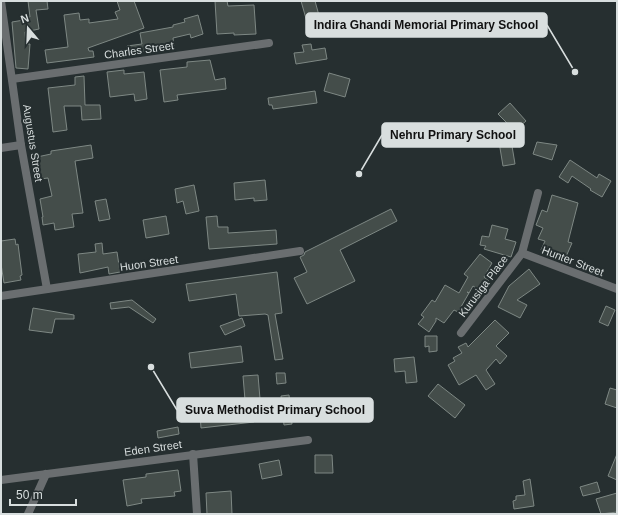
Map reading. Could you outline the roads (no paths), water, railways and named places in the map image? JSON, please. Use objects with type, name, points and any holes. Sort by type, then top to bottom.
[{"type":"street","name":"Augustus Street","points":[[1,1],[4,49],[12,79],[21,145],[47,289]]},
{"type":"street","name":"Charles Street","points":[[12,79],[269,43]]},
{"type":"street","points":[[1,148],[21,145]]},
{"type":"street","points":[[522,253],[538,193]]},
{"type":"street","name":"Huon Street","points":[[1,296],[300,251]]},
{"type":"street","name":"Hunter Street","points":[[522,253],[617,290]]},
{"type":"street","name":"Kurusiga Place","points":[[461,333],[522,253]]},
{"type":"street","name":"Eden Street","points":[[1,480],[308,440]]},
{"type":"street","points":[[193,454],[198,514]]},
{"type":"street","points":[[28,514],[46,474]]},
{"type":"place","name":"Indira Ghandi Memorial Primary School","points":[[575,72]]},
{"type":"place","name":"Nehru Primary School","points":[[359,174]]},
{"type":"place","name":"Suva Methodist Primary School","points":[[151,367]]}]
